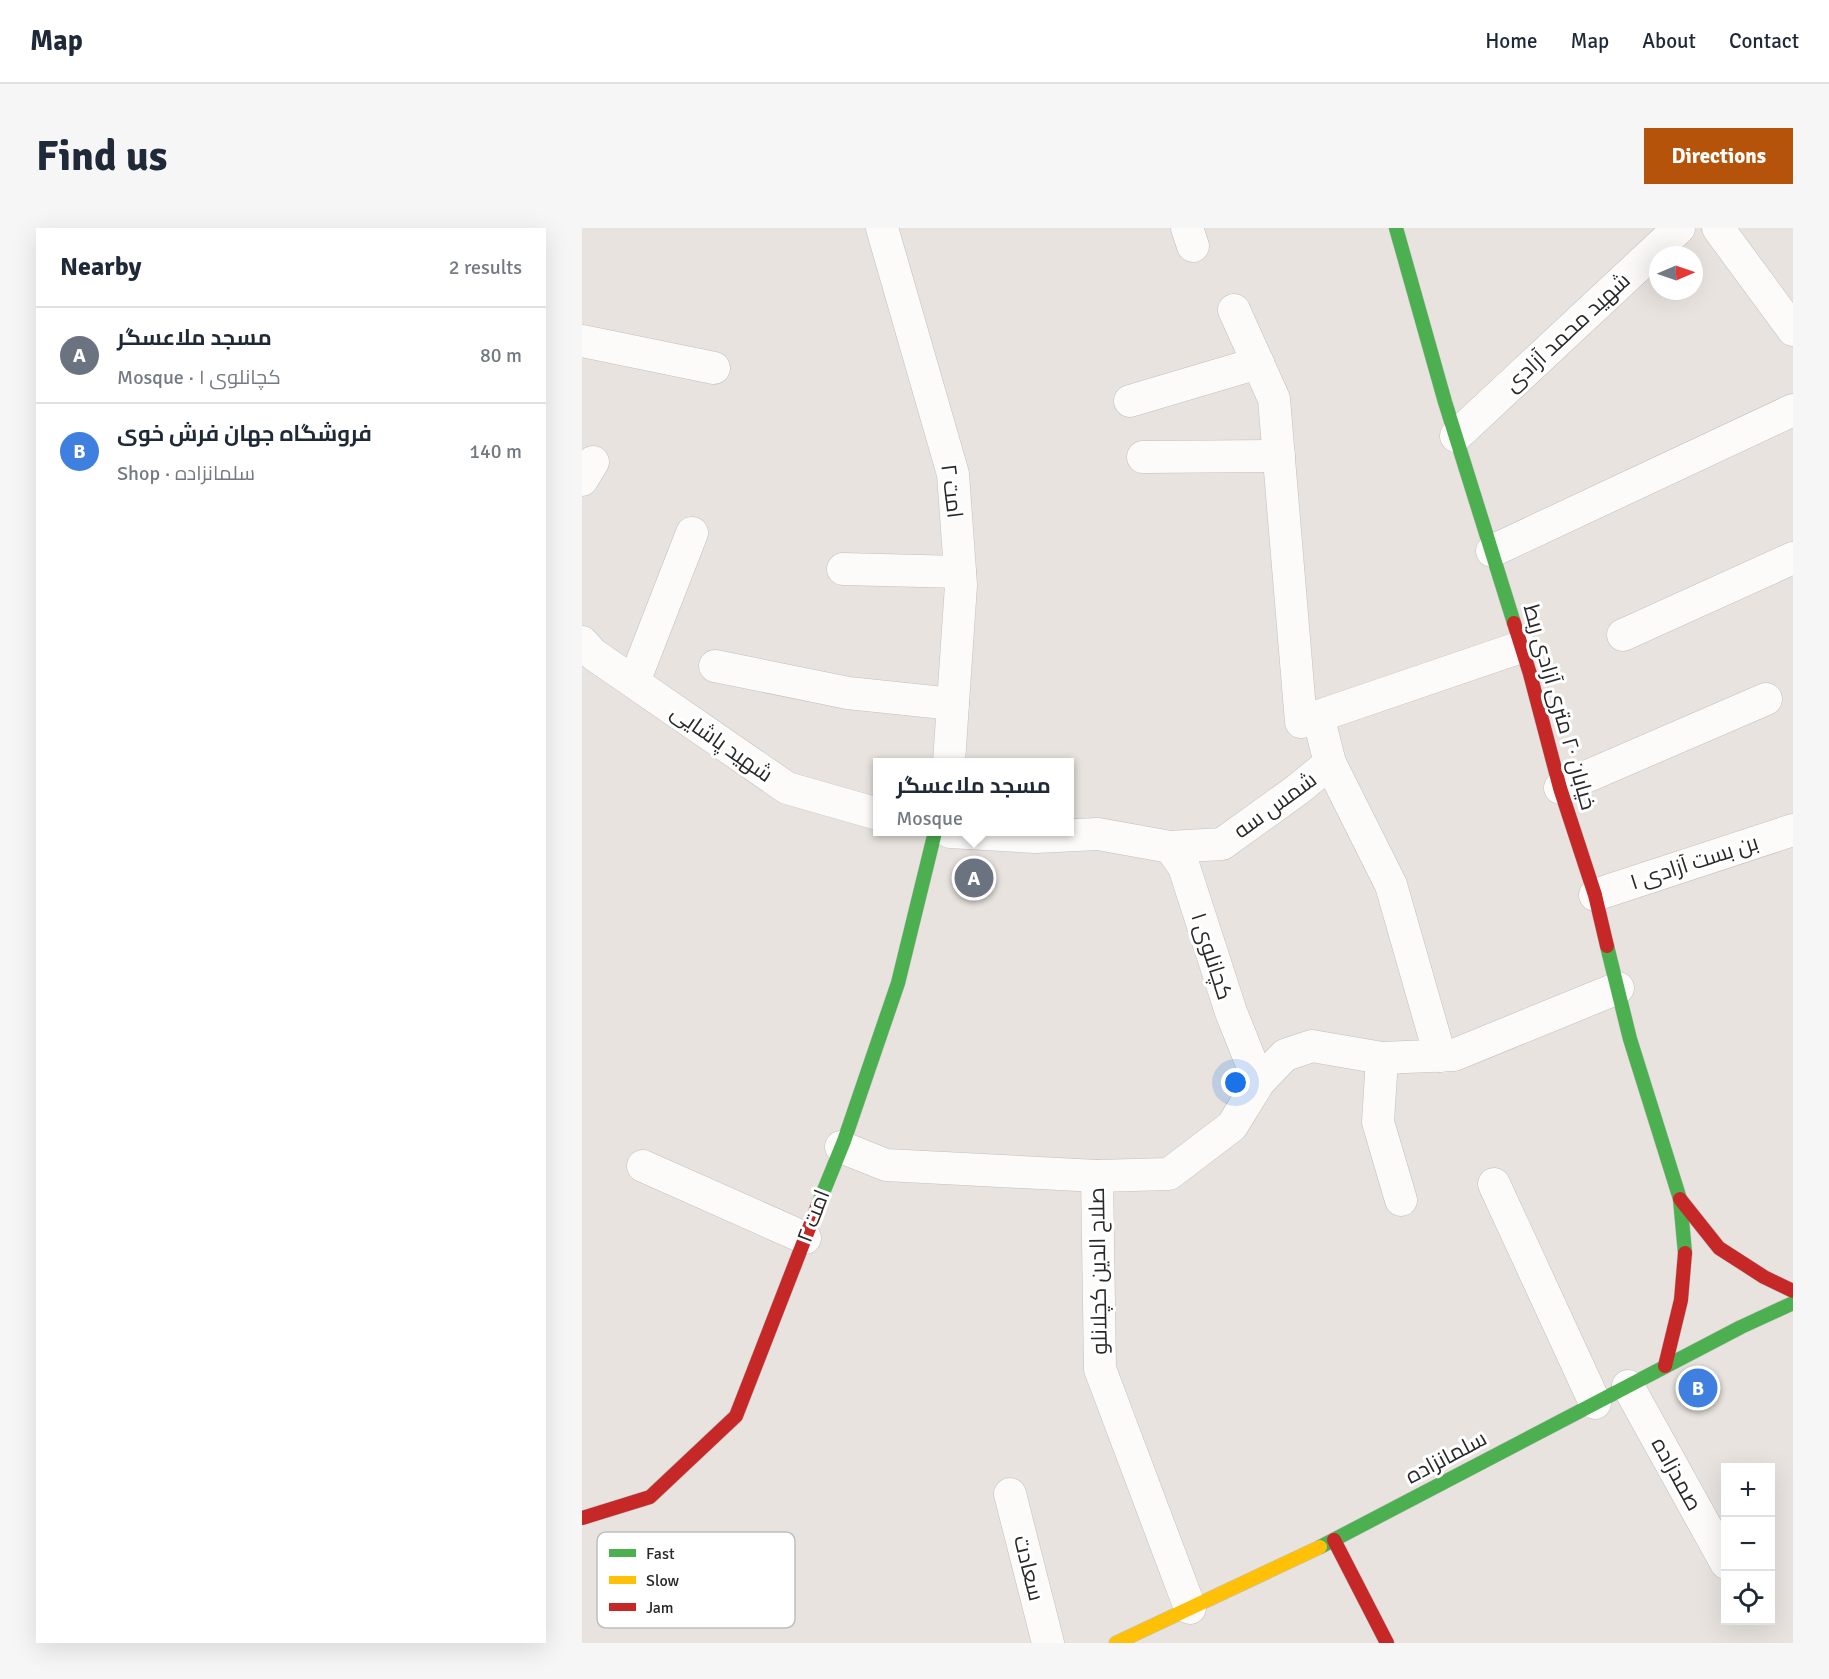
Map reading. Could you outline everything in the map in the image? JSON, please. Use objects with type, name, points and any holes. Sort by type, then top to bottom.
[{"type":"street","name":"امت ۲","points":[[882,228],[953,474],[961,585],[950,758]]},
{"type":"street","name":"خیابان ۲۰ متری آزادی ربط","points":[[1396,228],[1456,436],[1521,647],[1560,788],[1595,895],[1630,1040],[1680,1199]]},
{"type":"street","name":"شهید محمد آزادی","points":[[1456,436],[1679,228]]},
{"type":"street","points":[[1718,228],[1793,330]]},
{"type":"street","points":[[1234,310],[1274,399],[1301,722],[1521,647]]},
{"type":"street","points":[[582,341],[714,368]]},
{"type":"street","points":[[1130,401],[1258,363]]},
{"type":"street","points":[[1491,551],[1793,411]]},
{"type":"street","points":[[1143,457],[1279,456]]},
{"type":"street","points":[[634,682],[692,533]]},
{"type":"street","points":[[1623,635],[1793,558]]},
{"type":"street","points":[[843,569],[960,572]]},
{"type":"street","name":"شهید پاشایی","points":[[582,642],[593,654],[787,788],[873,813]]},
{"type":"street","points":[[715,666],[848,693],[953,704]]},
{"type":"street","points":[[1560,788],[1766,699]]},
{"type":"street","name":"شمس سه","points":[[1170,847],[1222,844],[1297,790],[1330,763],[1318,716]]},
{"type":"street","points":[[1330,763],[1391,885],[1440,1056]]},
{"type":"street","name":"بن بست آزادی ۱","points":[[1595,895],[1793,830]]},
{"type":"street","points":[[1074,835],[1098,834],[1170,847]]},
{"type":"street","name":"امت ۲","points":[[582,1518],[650,1497],[736,1416],[841,1148],[898,983],[934,836]]},
{"type":"street","points":[[1021,836],[1056,836]]},
{"type":"street","name":"کچانلوی ۱","points":[[1170,847],[1184,867],[1231,1012],[1259,1082]]},
{"type":"street","points":[[1097,1176],[1168,1174],[1232,1126],[1259,1082],[1285,1055],[1311,1046],[1382,1058],[1454,1055],[1618,988]]},
{"type":"street","points":[[1382,1058],[1377,1122],[1401,1200]]},
{"type":"street","name":"صلاح الدین کچلانلو","points":[[841,1148],[886,1165],[1097,1176],[1100,1369],[1190,1608]]},
{"type":"street","points":[[643,1166],[805,1238]]},
{"type":"street","points":[[1494,1184],[1595,1403]]},
{"type":"street","points":[[1680,1199],[1719,1248],[1764,1277],[1793,1291]]},
{"type":"street","points":[[1665,1366],[1681,1300],[1685,1254],[1680,1199]]},
{"type":"street","name":"سلمانزاده","points":[[1116,1643],[1334,1540],[1665,1366],[1793,1303]]},
{"type":"street","name":"صمدزاده","points":[[1628,1386],[1721,1556]]},
{"type":"street","name":"سعادت","points":[[1010,1494],[1048,1643]]},
{"type":"street","points":[[1334,1540],[1387,1643]]},
{"type":"traffic: fast","points":[[1396,228],[1445,402],[1514,623]]},
{"type":"traffic: fast","points":[[818,1205],[844,1141],[898,983],[934,836]]},
{"type":"traffic: fast","points":[[1607,946],[1630,1039],[1680,1199],[1685,1253]]},
{"type":"traffic: fast","points":[[1320,1547],[1741,1327],[1793,1303]]},
{"type":"traffic: slow","points":[[1116,1643],[1320,1547]]},
{"type":"traffic: jam","points":[[1514,623],[1560,788],[1595,895],[1607,946]]},
{"type":"traffic: jam","points":[[1680,1199],[1719,1248],[1764,1277],[1793,1291]]},
{"type":"traffic: jam","points":[[582,1518],[650,1497],[736,1416],[818,1205]]},
{"type":"traffic: jam","points":[[1665,1366],[1681,1300],[1685,1253]]},
{"type":"traffic: jam","points":[[1334,1540],[1387,1643]]},
{"type":"place","name":"مسجد ملاعسگر","points":[[974,878]]},
{"type":"place","name":"فروشگاه جهان فرش خوی","points":[[1698,1388]]}]
